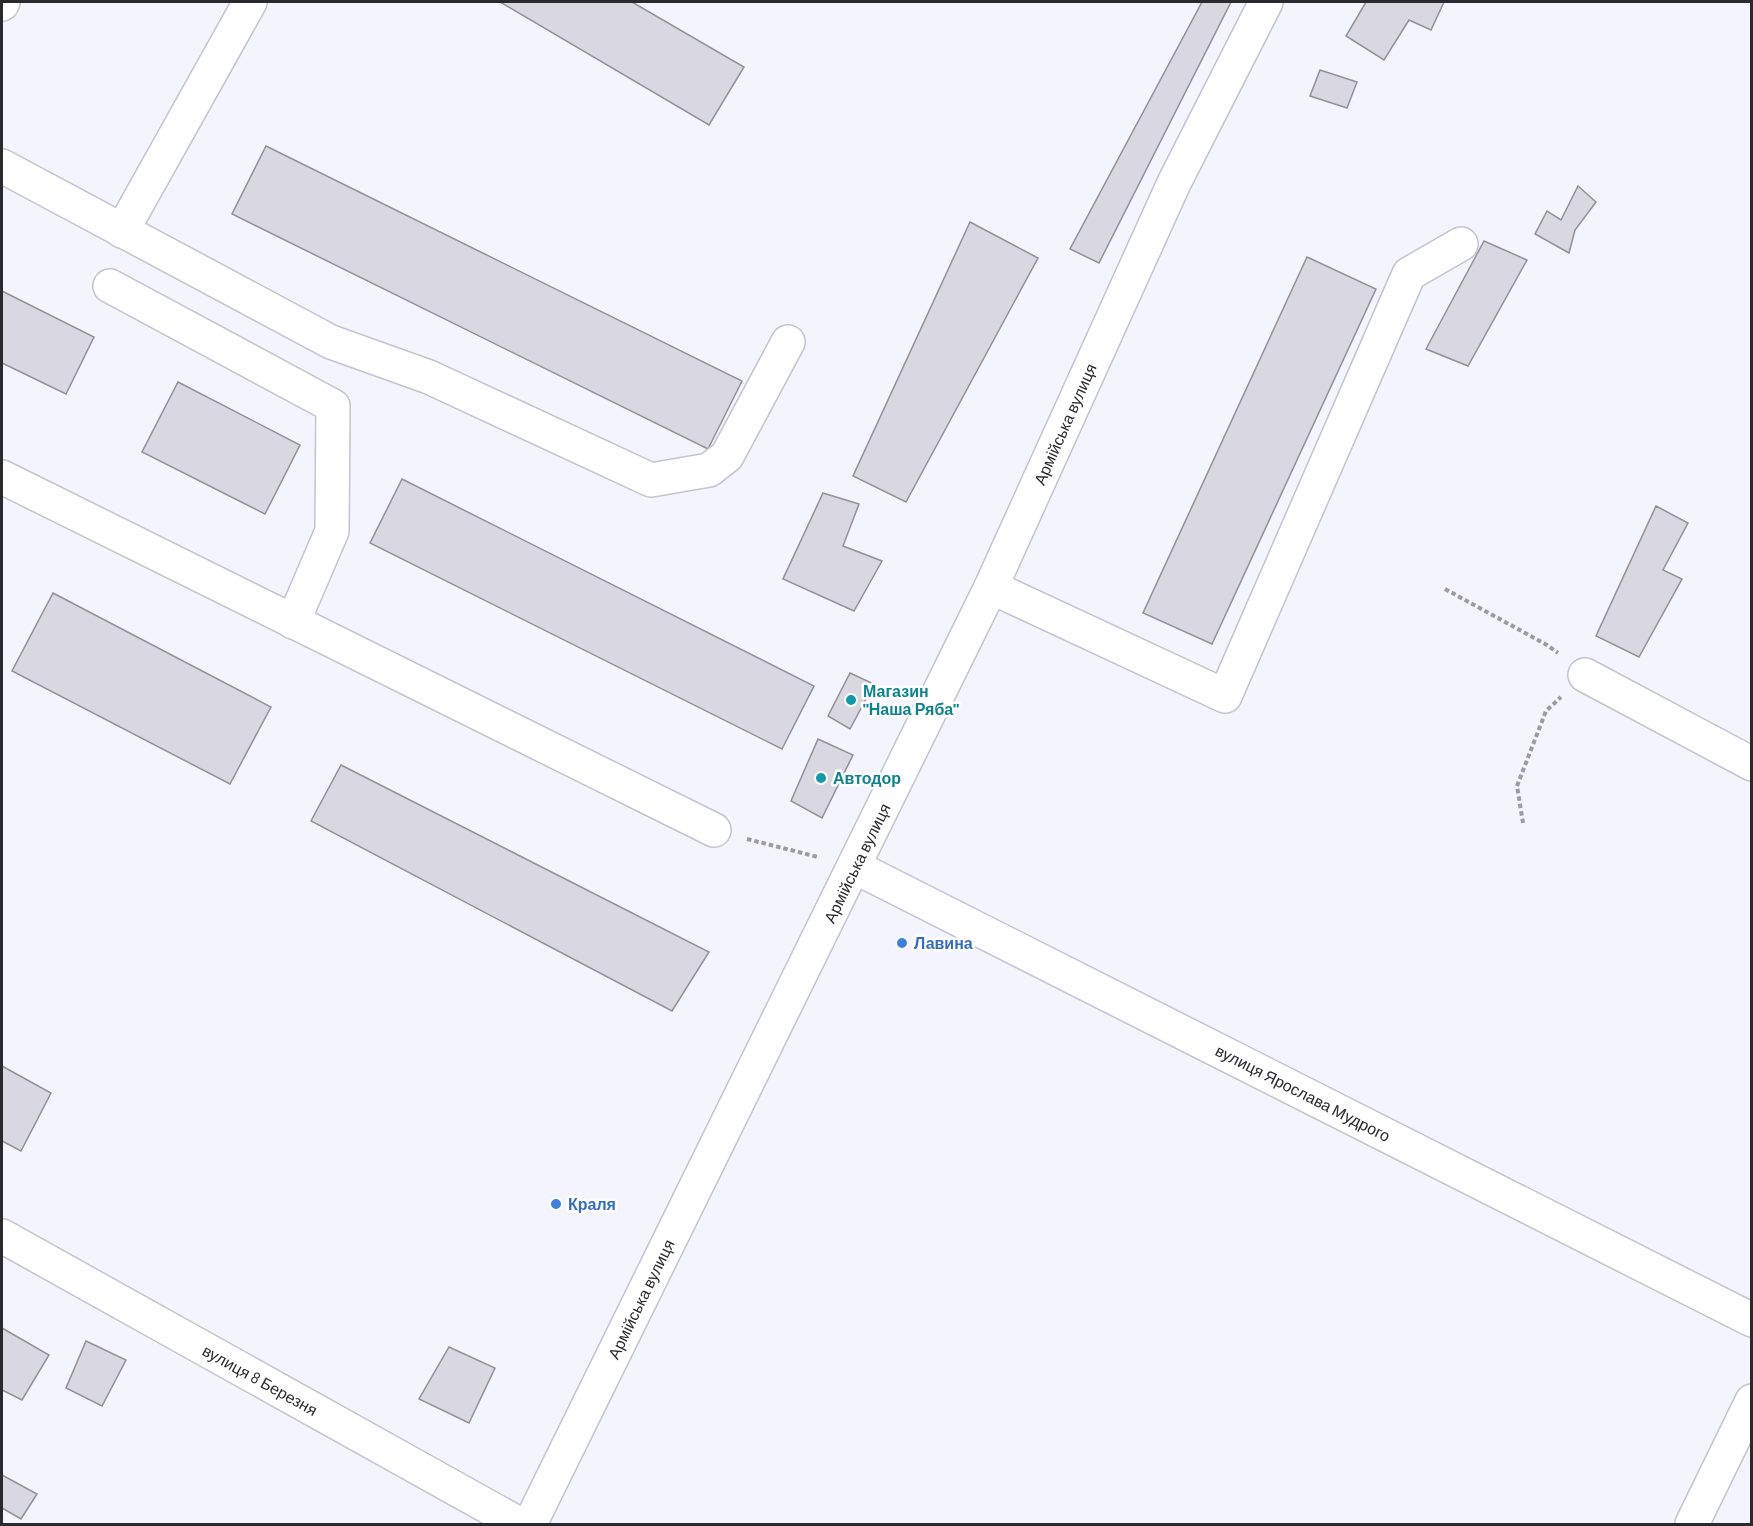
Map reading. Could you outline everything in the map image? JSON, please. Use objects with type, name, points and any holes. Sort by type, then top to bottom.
[{"type":"street","points":[[122,231],[250,2]]},
{"type":"street","name":"Армійська вулиця","points":[[530,1524],[991,587],[1174,183],[1266,2]]},
{"type":"street","points":[[2,166],[331,342],[429,377],[651,480],[709,470],[727,456],[788,342]]},
{"type":"street","points":[[991,587],[1225,696],[1409,274],[1461,244]]},
{"type":"street","points":[[110,286],[333,406],[332,531],[293,622]]},
{"type":"street","points":[[2,477],[714,830]]},
{"type":"street","points":[[1585,675],[1752,764]]},
{"type":"street","name":"вулиця Ярослава Мудрого","points":[[855,867],[1752,1320]]},
{"type":"street","name":"вулиця 8 Березня","points":[[2,1236],[519,1524]]},
{"type":"street","points":[[1692,1524],[1752,1401]]},
{"type":"path","points":[[1445,589],[1547,645],[1585,675],[1546,711],[1517,786],[1523,823]]},
{"type":"path","points":[[714,830],[855,867]]},
{"type":"building","points":[[500,2],[632,2],[744,67],[709,125]]},
{"type":"building","points":[[1202,2],[1231,2],[1099,263],[1070,249]]},
{"type":"building","points":[[1366,2],[1444,2],[1431,30],[1409,20],[1384,60],[1346,36]]},
{"type":"building","points":[[1320,70],[1357,82],[1347,108],[1310,96]]},
{"type":"building","points":[[266,146],[742,381],[708,449],[232,214]]},
{"type":"building","points":[[1578,186],[1596,202],[1575,230],[1569,253],[1535,234],[1547,211],[1561,220]]},
{"type":"building","points":[[970,222],[1038,258],[906,502],[853,476]]},
{"type":"building","points":[[1484,241],[1527,260],[1468,366],[1426,349]]},
{"type":"building","points":[[1307,257],[1376,289],[1212,644],[1143,613]]},
{"type":"building","points":[[2,291],[94,337],[66,394],[2,363]]},
{"type":"building","points":[[178,382],[300,445],[265,514],[142,452]]},
{"type":"building","points":[[402,479],[814,686],[782,749],[370,543]]},
{"type":"building","points":[[823,493],[859,504],[843,546],[882,561],[854,611],[783,579]]},
{"type":"building","points":[[1656,506],[1688,523],[1663,570],[1682,579],[1639,657],[1596,636]]},
{"type":"building","points":[[53,593],[271,707],[230,784],[12,671]]},
{"type":"building","name":"Магазин \"Наша Ряба\"","points":[[850,673],[874,684],[850,729],[828,716]]},
{"type":"building","name":"Автодор","points":[[818,739],[853,755],[822,818],[791,801]]},
{"type":"building","points":[[341,765],[709,952],[672,1011],[311,821]]},
{"type":"building","points":[[2,1066],[51,1093],[21,1151],[2,1141]]},
{"type":"building","points":[[2,1328],[49,1355],[22,1400],[2,1390]]},
{"type":"building","points":[[86,1341],[126,1360],[102,1406],[66,1388]]},
{"type":"building","points":[[449,1347],[495,1368],[469,1423],[419,1399]]},
{"type":"building","points":[[2,1475],[37,1494],[21,1519],[2,1508]]},
{"type":"place","name":"Магазин \"Наша Ряба\"","points":[[851,700]]},
{"type":"place","name":"Автодор","points":[[821,778]]},
{"type":"place","name":"Лавина","points":[[902,943]]},
{"type":"place","name":"Краля","points":[[556,1204]]}]
